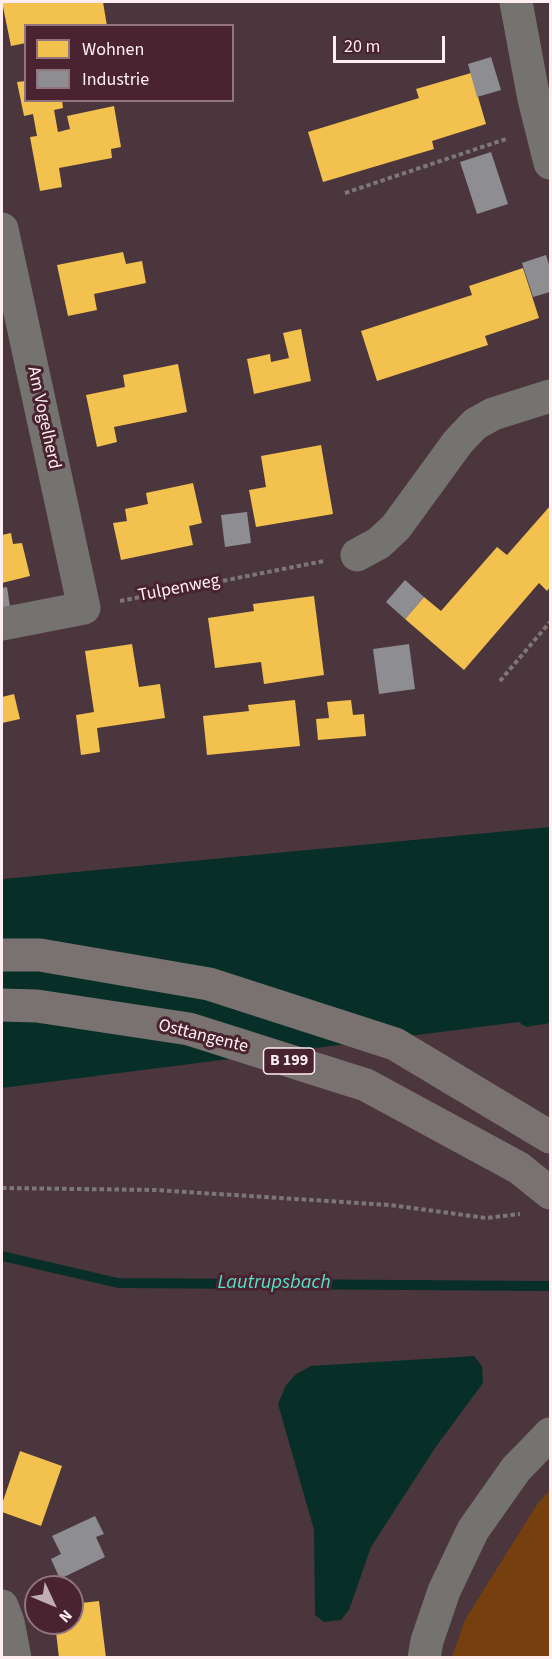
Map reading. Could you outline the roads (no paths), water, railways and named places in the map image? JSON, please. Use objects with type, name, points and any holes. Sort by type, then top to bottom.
[{"type":"main road","points":[[2,955],[40,956],[209,984],[395,1044],[550,1137]]},
{"type":"main road","name":"Osttangente","points":[[2,1005],[37,1006],[189,1029],[366,1085],[519,1168],[540,1203]]},
{"type":"street","points":[[516,2],[550,163]]},
{"type":"street","name":"Am Vogelherd","points":[[2,229],[84,608],[2,624]]},
{"type":"street","points":[[357,555],[379,543],[396,526],[458,442],[475,423],[493,414],[550,396]]},
{"type":"street","points":[[424,1658],[427,1641],[444,1591],[473,1530],[516,1469],[550,1434]]},
{"type":"street","points":[[2,1606],[8,1622],[15,1658]]},
{"type":"waterway","name":"Lautrupsbach","points":[[2,1256],[118,1283],[550,1286]]}]
